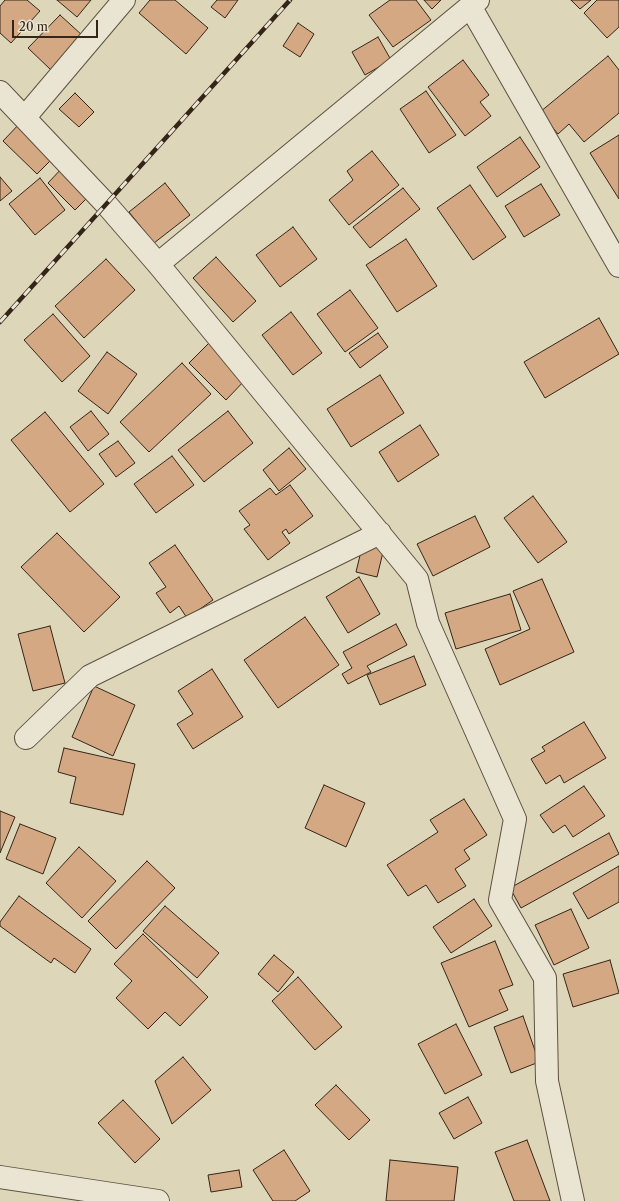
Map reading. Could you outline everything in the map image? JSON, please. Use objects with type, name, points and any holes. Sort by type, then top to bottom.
[{"type":"street","points":[[25,116],[124,0]]},
{"type":"street","points":[[158,264],[474,3],[619,266]]},
{"type":"street","points":[[0,92],[25,116],[106,204],[158,264],[417,579],[428,623],[515,819],[500,900],[546,978],[547,1081],[573,1201]]},
{"type":"street","points":[[26,738],[90,676],[380,533]]},
{"type":"street","points":[[0,1177],[158,1201]]},
{"type":"building","points":[[5,0],[27,0],[40,11],[11,43],[0,33],[0,6]]},
{"type":"building","points":[[57,0],[91,0],[77,17]]},
{"type":"building","points":[[150,0],[175,0],[208,28],[186,54],[139,13]]},
{"type":"building","points":[[217,0],[238,0],[225,18],[211,7]]},
{"type":"building","points":[[390,0],[416,0],[431,20],[393,47],[369,15]]},
{"type":"building","points":[[424,0],[441,0],[432,9]]},
{"type":"building","points":[[571,0],[591,0],[580,9]]},
{"type":"building","points":[[597,0],[619,0],[619,27],[607,38],[584,13]]},
{"type":"building","points":[[60,15],[83,36],[51,70],[28,48]]},
{"type":"building","points":[[298,23],[314,34],[300,57],[283,46]]},
{"type":"building","points":[[378,37],[391,60],[365,75],[352,52]]},
{"type":"building","points":[[608,56],[619,70],[619,113],[584,142],[569,124],[558,134],[540,112]]},
{"type":"building","points":[[463,60],[489,95],[480,102],[491,116],[465,136],[428,87]]},
{"type":"building","points":[[426,91],[456,135],[429,153],[400,109]]},
{"type":"building","points":[[75,93],[94,112],[79,127],[59,109]]},
{"type":"building","points":[[22,121],[56,155],[37,174],[3,141]]},
{"type":"building","points":[[619,135],[619,199],[590,153]]},
{"type":"building","points":[[520,137],[540,167],[497,197],[477,167]]},
{"type":"building","points":[[372,151],[399,185],[349,225],[329,200],[353,180],[347,171]]},
{"type":"building","points":[[63,167],[91,194],[75,210],[48,183]]},
{"type":"building","points":[[0,177],[12,191],[0,201]]},
{"type":"building","points":[[40,178],[65,210],[35,235],[9,204]]},
{"type":"building","points":[[165,183],[190,215],[154,243],[129,212]]},
{"type":"building","points":[[541,184],[560,215],[524,237],[505,206]]},
{"type":"building","points":[[470,185],[506,237],[473,260],[437,208]]},
{"type":"building","points":[[403,188],[420,209],[370,248],[353,227]]},
{"type":"building","points":[[293,227],[317,259],[280,287],[256,255]]},
{"type":"building","points":[[406,239],[437,286],[397,312],[366,265]]},
{"type":"building","points":[[216,257],[256,301],[233,322],[193,278]]},
{"type":"building","points":[[106,259],[135,290],[84,338],[55,306]]},
{"type":"building","points":[[350,290],[378,328],[345,352],[317,314]]},
{"type":"building","points":[[291,312],[322,353],[293,375],[262,335]]},
{"type":"building","points":[[53,314],[90,356],[62,382],[24,340]]},
{"type":"building","points":[[599,318],[619,354],[545,398],[524,362]]},
{"type":"building","points":[[378,333],[388,347],[360,368],[349,353]]},
{"type":"building","points":[[210,342],[247,378],[226,400],[189,363]]},
{"type":"building","points":[[107,352],[137,374],[108,414],[78,391]]},
{"type":"building","points":[[182,363],[211,394],[149,452],[120,422]]},
{"type":"building","points":[[380,375],[404,413],[351,447],[327,409]]},
{"type":"building","points":[[91,411],[109,434],[88,451],[70,427]]},
{"type":"building","points":[[228,411],[253,443],[204,482],[178,450]]},
{"type":"building","points":[[45,412],[104,484],[70,512],[11,440]]},
{"type":"building","points":[[420,425],[439,455],[398,482],[379,452]]},
{"type":"building","points":[[118,441],[135,463],[116,477],[99,454]]},
{"type":"building","points":[[289,448],[306,469],[279,491],[263,470]]},
{"type":"building","points":[[172,456],[194,485],[156,513],[134,484]]},
{"type":"building","points":[[290,485],[313,516],[289,534],[286,529],[282,532],[290,543],[268,560],[244,529],[250,525],[239,511],[270,488],[276,495]]},
{"type":"building","points":[[533,496],[567,542],[538,563],[504,518]]},
{"type":"building","points":[[475,516],[490,547],[433,576],[417,544]]},
{"type":"building","points":[[57,533],[120,597],[84,632],[21,567]]},
{"type":"building","points":[[363,543],[384,548],[377,577],[356,572]]},
{"type":"building","points":[[175,545],[213,600],[187,618],[179,606],[170,613],[156,593],[166,587],[149,563]]},
{"type":"building","points":[[359,577],[380,614],[348,633],[326,597]]},
{"type":"building","points":[[542,579],[574,652],[500,685],[485,649],[530,629],[513,591]]},
{"type":"building","points":[[510,594],[521,630],[456,649],[445,613]]},
{"type":"building","points":[[305,617],[339,665],[278,708],[244,660]]},
{"type":"building","points":[[396,624],[407,645],[367,666],[371,672],[348,684],[342,674],[352,668],[343,652]]},
{"type":"building","points":[[50,626],[65,683],[33,691],[18,634]]},
{"type":"building","points":[[414,656],[426,685],[380,705],[367,675]]},
{"type":"building","points":[[212,669],[243,717],[193,749],[177,724],[193,714],[178,691]]},
{"type":"building","points":[[94,686],[135,705],[113,756],[72,737]]},
{"type":"building","points":[[584,722],[606,758],[564,783],[560,775],[546,784],[531,759],[545,751],[542,747]]},
{"type":"building","points":[[64,748],[135,764],[123,815],[70,803],[76,777],[58,772]]},
{"type":"building","points":[[324,785],[365,803],[346,847],[305,828]]},
{"type":"building","points":[[584,786],[605,816],[573,837],[565,825],[553,833],[540,815]]},
{"type":"building","points":[[464,799],[487,835],[464,850],[470,859],[455,869],[466,886],[438,903],[426,885],[408,896],[387,865],[438,832],[430,820]]},
{"type":"building","points":[[0,811],[15,817],[0,853]]},
{"type":"building","points":[[20,824],[56,838],[43,874],[6,859]]},
{"type":"building","points":[[609,833],[619,854],[521,908],[510,888]]},
{"type":"building","points":[[79,847],[116,881],[82,918],[46,883]]},
{"type":"building","points":[[147,861],[175,888],[116,949],[88,921]]},
{"type":"building","points":[[619,866],[619,902],[588,919],[573,893]]},
{"type":"building","points":[[19,896],[91,949],[75,973],[54,958],[51,963],[0,926],[0,922]]},
{"type":"building","points":[[474,899],[492,926],[451,953],[433,927]]},
{"type":"building","points":[[165,906],[219,953],[197,978],[143,931]]},
{"type":"building","points":[[571,909],[589,948],[554,965],[535,925]]},
{"type":"building","points":[[143,934],[208,997],[180,1026],[165,1012],[148,1029],[116,998],[132,981],[114,964]]},
{"type":"building","points":[[495,941],[513,985],[499,990],[508,1010],[469,1027],[441,963]]},
{"type":"building","points":[[274,955],[294,972],[278,992],[258,974]]},
{"type":"building","points":[[610,960],[619,993],[573,1007],[563,974]]},
{"type":"building","points":[[298,977],[342,1027],[315,1050],[272,1001]]},
{"type":"building","points":[[523,1016],[539,1062],[511,1073],[494,1027]]},
{"type":"building","points":[[456,1024],[482,1075],[445,1094],[418,1044]]},
{"type":"building","points":[[183,1057],[211,1090],[172,1124],[155,1081]]},
{"type":"building","points":[[336,1085],[370,1120],[349,1140],[315,1105]]},
{"type":"building","points":[[468,1097],[482,1123],[454,1139],[439,1113]]},
{"type":"building","points":[[123,1100],[160,1139],[135,1163],[98,1123]]},
{"type":"building","points":[[527,1140],[550,1201],[514,1201],[495,1152]]},
{"type":"building","points":[[284,1150],[310,1191],[295,1201],[273,1201],[253,1170]]},
{"type":"building","points":[[390,1160],[458,1167],[454,1201],[386,1201]]},
{"type":"building","points":[[239,1170],[242,1187],[211,1192],[208,1175]]},
{"type":"railway","points":[[0,322],[290,0]]}]
